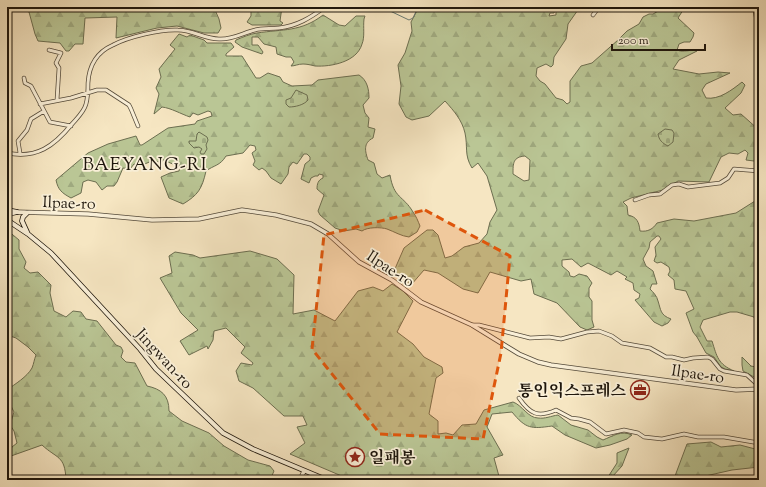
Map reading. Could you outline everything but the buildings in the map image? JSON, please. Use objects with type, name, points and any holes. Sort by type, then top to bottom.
[{"type":"main road","points":[[7,210],[16,212]]},
{"type":"main road","points":[[27,213],[23,217],[22,221],[28,234]]},
{"type":"main road","name":"Jingwan-ro","points":[[7,220],[28,234],[51,253],[140,349],[156,369],[223,433],[254,449],[327,480]]},
{"type":"street","points":[[7,153],[28,154],[41,151],[54,143],[82,112],[86,105],[89,72],[95,58],[113,44],[153,32],[178,30],[220,40],[256,30],[280,28],[297,24],[308,20],[325,7]]},
{"type":"street","points":[[593,15],[599,7]]},
{"type":"street","points":[[759,7],[755,10],[759,35]]},
{"type":"street","points":[[49,50],[61,53],[56,64],[59,68],[57,100]]},
{"type":"street","points":[[24,78],[25,83],[31,86],[50,122],[70,126]]},
{"type":"street","points":[[40,104],[100,90],[108,91],[129,105],[138,126]]},
{"type":"street","points":[[20,153],[18,141],[28,130],[31,119],[44,111]]},
{"type":"street","points":[[634,200],[649,195],[660,194],[672,186],[679,184],[688,187],[720,183],[728,178],[734,169],[759,171]]},
{"type":"street","name":"Ilpae-ro","points":[[7,215],[16,212],[88,214],[152,220],[199,219],[242,210],[276,215],[311,224],[328,234],[359,262],[392,280],[421,302],[472,325],[519,354],[538,362],[736,390],[759,388]]},
{"type":"street","points":[[472,325],[479,325],[530,338],[549,337],[561,339],[587,332],[599,331],[612,336],[622,343],[650,348],[666,357],[684,360],[697,357],[708,357],[724,371],[747,375],[752,378],[759,388]]},
{"type":"street","points":[[519,398],[525,406],[536,414],[544,415],[556,410],[571,418],[579,418],[590,422],[606,434],[624,430],[644,437],[662,439],[684,434],[698,437],[724,437],[759,443]]},
{"type":"street","points":[[300,480],[304,471]]},
{"type":"highlighted area","points":[[425,210],[510,256],[501,353],[483,439],[380,434],[312,349],[324,235]]},
{"type":"green space","points":[[21,7],[217,7],[215,10],[221,28],[218,33],[204,33],[177,26],[157,28],[116,38],[117,17],[85,18],[83,44],[75,44],[69,51],[66,51],[60,43],[38,41],[29,12]]},
{"type":"green space","points":[[234,7],[282,7],[280,21],[283,23],[281,25],[252,25],[247,22],[251,16],[251,11]]},
{"type":"green space","points":[[419,7],[487,7],[486,9],[491,10],[493,7],[556,7],[554,13],[550,13],[549,16],[556,15],[556,11],[562,7],[580,7],[568,24],[566,39],[554,57],[553,65],[551,67],[546,64],[537,68],[536,76],[540,81],[545,84],[556,98],[563,100],[567,104],[570,102],[570,81],[581,66],[592,63],[627,31],[639,24],[643,17],[660,10],[660,7],[685,7],[678,18],[694,33],[690,42],[679,44],[677,50],[697,51],[679,60],[673,69],[699,74],[718,72],[730,73],[706,84],[702,90],[706,98],[720,96],[742,82],[745,85],[741,93],[725,108],[733,115],[741,114],[759,130],[759,165],[754,161],[746,160],[748,153],[745,150],[738,154],[729,153],[721,157],[709,182],[678,181],[663,190],[631,198],[623,202],[627,206],[628,215],[635,219],[638,223],[640,231],[645,231],[650,230],[657,223],[674,219],[694,221],[736,213],[759,200],[759,324],[756,323],[754,317],[737,312],[730,312],[703,320],[700,327],[707,341],[712,341],[721,363],[734,371],[721,367],[714,357],[706,353],[693,332],[686,313],[694,309],[686,291],[675,289],[674,280],[668,275],[670,271],[669,267],[661,262],[657,263],[654,261],[656,255],[655,247],[661,239],[659,236],[650,242],[649,248],[643,259],[646,266],[653,271],[657,284],[652,284],[650,289],[657,297],[663,314],[671,319],[668,323],[662,326],[654,322],[635,300],[639,298],[640,294],[634,290],[633,283],[625,279],[627,277],[617,271],[611,275],[588,263],[581,267],[572,259],[562,260],[562,266],[569,272],[570,276],[574,277],[579,274],[587,276],[592,283],[589,288],[589,297],[592,301],[592,320],[594,327],[587,330],[580,327],[557,303],[534,294],[531,279],[521,281],[490,272],[478,293],[463,289],[438,273],[424,270],[411,285],[394,271],[404,248],[427,230],[433,230],[438,235],[445,258],[452,256],[464,247],[479,243],[487,234],[490,222],[497,210],[487,176],[478,163],[472,168],[467,155],[464,128],[452,108],[445,101],[429,116],[412,120],[406,117],[399,104],[401,86],[398,65],[405,53],[412,31],[411,22]],"holes":[[[525,156],[530,160],[529,180],[524,181],[513,174],[514,161],[516,159]]]},
{"type":"green space","points":[[323,15],[339,25],[345,26],[356,16],[365,16],[362,44],[355,55],[343,62],[328,66],[303,64],[291,66],[294,62],[291,57],[277,54],[276,47],[264,44],[258,37],[252,37],[252,45],[258,45],[263,52],[262,54],[242,47],[235,42],[236,40],[254,33],[299,27]]},
{"type":"green space","points":[[179,34],[187,37],[190,35],[204,40],[207,43],[231,43],[234,47],[226,54],[226,56],[242,56],[256,78],[260,78],[268,73],[280,77],[283,82],[292,86],[312,85],[318,80],[359,75],[362,77],[366,82],[369,91],[369,98],[363,105],[365,113],[369,118],[368,127],[375,129],[373,138],[366,145],[368,160],[374,163],[377,174],[382,178],[390,175],[396,193],[409,207],[417,219],[420,226],[417,232],[409,237],[381,228],[371,228],[362,231],[356,229],[344,231],[335,228],[320,215],[318,211],[324,195],[317,189],[317,185],[323,178],[323,175],[319,174],[318,176],[311,178],[309,183],[301,179],[305,164],[310,160],[310,157],[307,154],[304,154],[297,164],[293,162],[289,167],[288,174],[281,184],[271,178],[262,168],[259,170],[253,165],[255,161],[252,153],[256,150],[255,146],[250,145],[243,153],[226,156],[219,164],[206,171],[199,191],[183,204],[169,198],[161,177],[179,171],[180,167],[166,160],[163,160],[161,163],[154,160],[140,166],[134,164],[130,169],[123,168],[114,186],[107,186],[102,190],[96,182],[88,180],[83,182],[81,193],[71,198],[63,193],[59,189],[56,180],[88,153],[108,144],[136,136],[140,145],[142,145],[168,128],[195,124],[197,121],[212,116],[211,112],[208,111],[198,115],[193,113],[190,117],[162,107],[154,114],[159,94],[156,88],[161,77],[159,69],[175,49],[170,45]]},
{"type":"green space","points":[[296,90],[307,95],[308,100],[294,107],[289,107],[286,104],[286,100],[291,98]]},
{"type":"green space","points":[[665,129],[672,130],[674,133],[673,142],[668,146],[661,141],[658,134]]},
{"type":"green space","points":[[199,132],[207,137],[208,140],[206,145],[207,149],[204,154],[201,154],[200,152],[202,149],[199,147],[194,148],[189,143],[189,141],[196,141],[197,134]]},
{"type":"green space","points":[[7,230],[19,240],[19,249],[26,262],[24,268],[30,273],[38,272],[51,285],[50,293],[54,311],[66,317],[73,311],[81,312],[86,319],[97,321],[116,345],[121,347],[123,351],[121,357],[126,362],[135,363],[147,386],[160,391],[166,397],[169,405],[169,411],[182,421],[209,433],[224,446],[248,460],[270,466],[274,471],[270,480],[66,480],[62,462],[42,445],[11,456],[8,453],[17,443],[14,431],[10,425],[14,412],[7,398],[7,390],[21,380],[30,371],[36,355],[16,338],[7,335]]},
{"type":"green space","points":[[250,251],[277,259],[294,275],[293,314],[314,310],[335,321],[358,291],[373,287],[383,291],[392,284],[403,291],[413,301],[397,332],[413,344],[424,357],[442,367],[443,373],[436,378],[429,414],[438,421],[438,434],[446,433],[453,435],[462,425],[476,424],[484,410],[513,402],[531,416],[543,418],[558,415],[571,425],[588,430],[603,440],[621,433],[632,435],[627,439],[596,448],[565,435],[552,426],[534,427],[525,425],[512,412],[492,414],[487,427],[503,455],[494,458],[500,480],[351,480],[290,454],[305,443],[297,427],[307,425],[303,416],[284,416],[253,388],[239,381],[236,371],[241,363],[252,365],[253,363],[241,353],[245,347],[226,328],[214,331],[213,340],[208,349],[207,346],[189,355],[180,341],[198,330],[181,313],[160,278],[172,273],[169,256],[175,252],[193,255],[200,258]]},
{"type":"green space","points":[[759,345],[759,383],[754,377],[743,371],[742,357],[751,366],[756,367],[757,364],[755,359]]},
{"type":"green space","points":[[711,442],[721,447],[740,445],[759,450],[759,467],[732,470],[701,477],[692,477],[685,480],[661,480],[675,476],[687,444]]},
{"type":"green space","points":[[629,448],[622,466],[612,477],[617,480],[606,480],[617,463],[617,453]]},
{"type":"waterway","points":[[379,10],[388,10],[409,20],[413,18],[418,7]]},
{"type":"place","name":"통인익스프레스","points":[[640,390]]},
{"type":"place","name":"일패봉","points":[[355,457]]},
{"type":"district","name":"BAEYANG-RI","points":[[145,164]]}]
